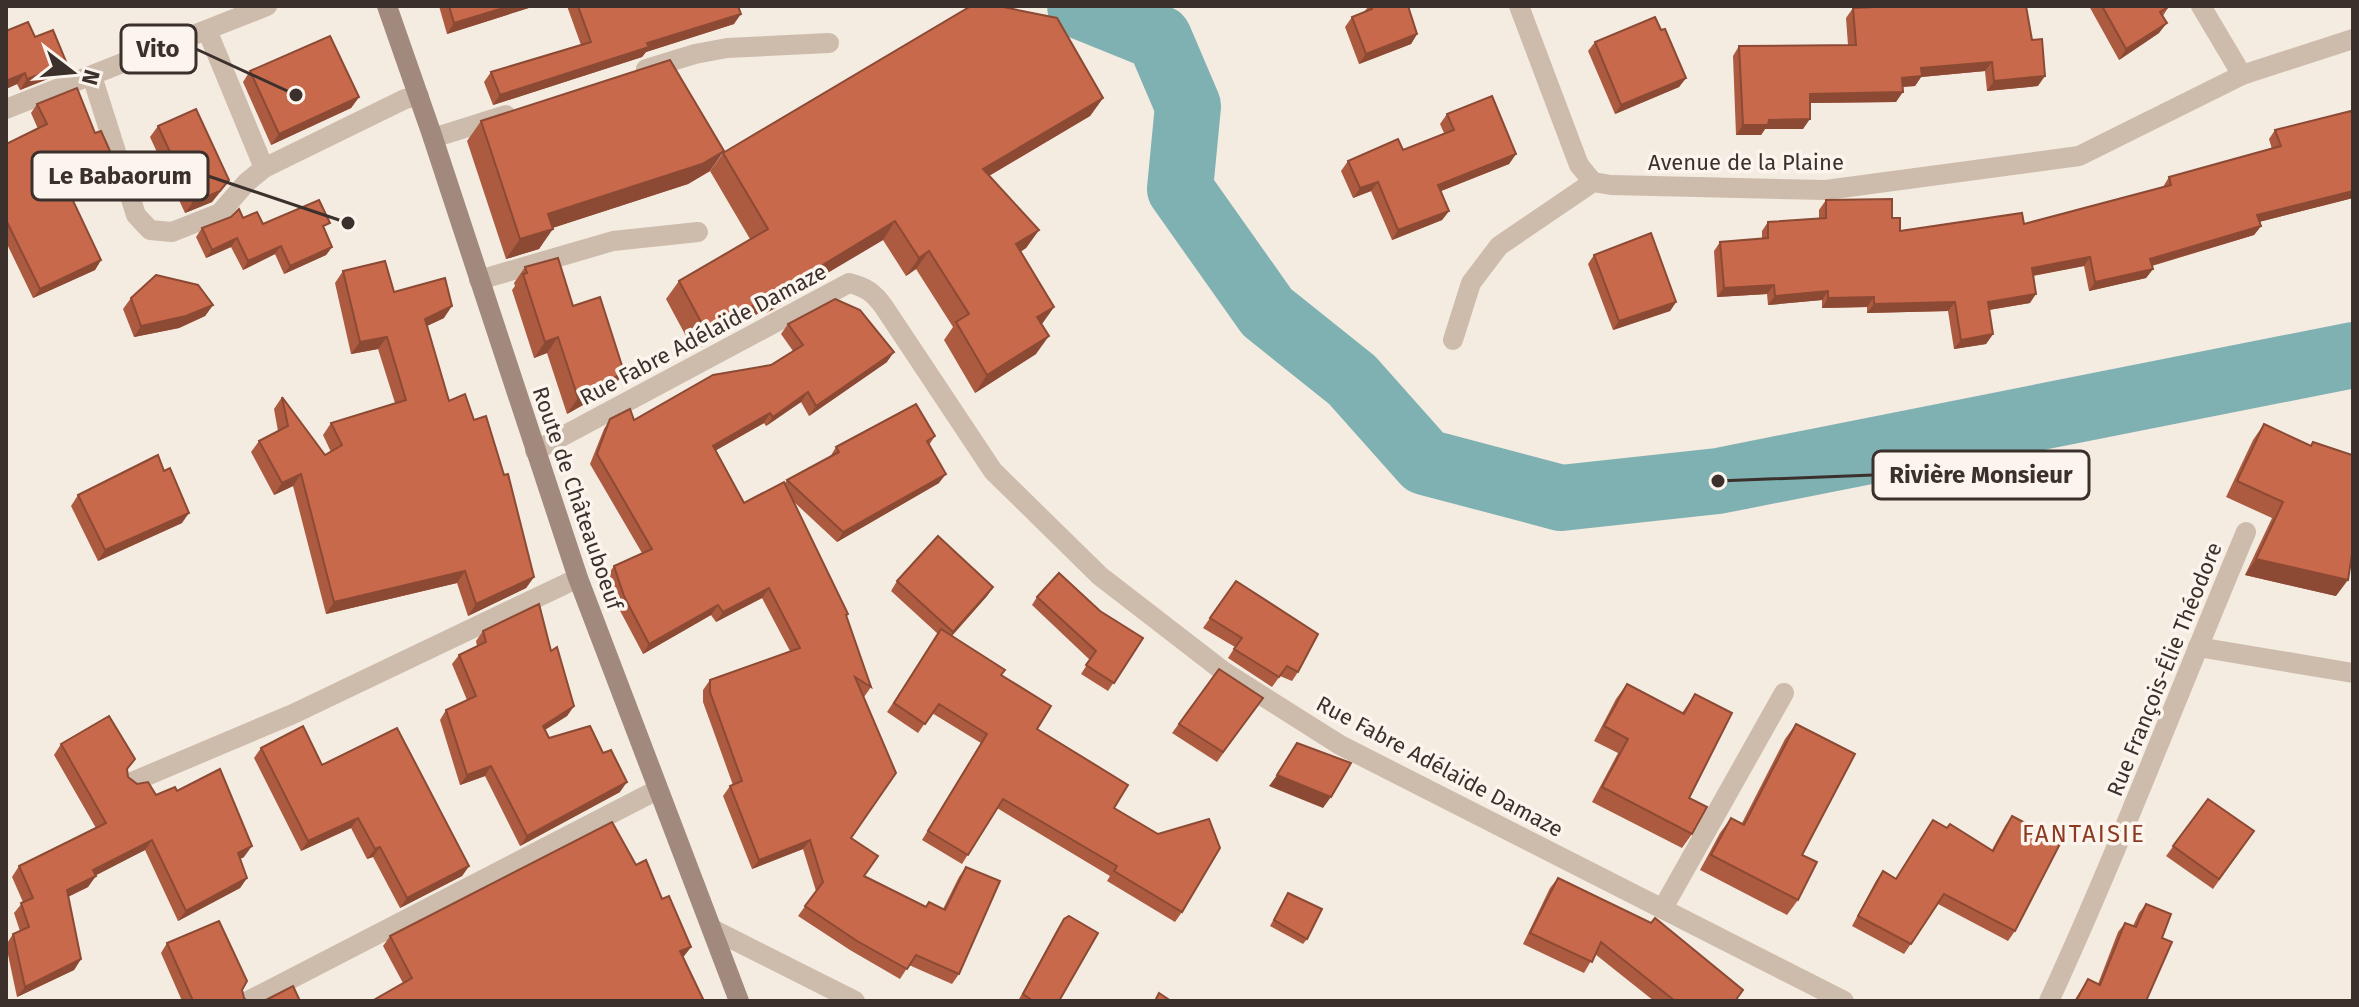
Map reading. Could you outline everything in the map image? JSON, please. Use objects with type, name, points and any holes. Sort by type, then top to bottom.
[{"type":"main road","name":"Route de Châteauboeuf","points":[[387,6],[578,578],[739,1001]]},
{"type":"street","points":[[6,109],[267,6]]},
{"type":"street","points":[[1453,340],[1471,283],[1499,246],[1593,182],[1579,165],[1519,6]]},
{"type":"street","points":[[2201,6],[2242,75]]},
{"type":"street","points":[[207,30],[264,168]]},
{"type":"street","name":"Avenue de la Plaine","points":[[1593,182],[1826,190],[2079,156],[2242,75],[2353,39]]},
{"type":"street","points":[[622,77],[695,54],[727,48],[829,43]]},
{"type":"street","points":[[92,76],[136,215],[150,230],[172,232],[220,213],[264,168],[405,99],[419,96]]},
{"type":"street","points":[[433,138],[521,110]]},
{"type":"street","points":[[479,280],[613,241],[698,232]]},
{"type":"street","name":"Rue Fabre Adélaïde Damaze","points":[[535,451],[849,283],[862,286],[874,293],[993,471],[1100,576],[1223,671],[1340,745],[1844,1001]]},
{"type":"street","name":"Rue François-Élie Théodore","points":[[2049,1001],[2103,883],[2246,532]]},
{"type":"street","points":[[132,782],[293,714],[578,578]]},
{"type":"street","points":[[2198,647],[2353,673]]},
{"type":"street","points":[[1663,908],[1784,693]]},
{"type":"street","points":[[248,1001],[657,790]]},
{"type":"street","points":[[714,930],[855,1001]]},
{"type":"building","points":[[449,6],[510,6],[454,23]]},
{"type":"building","points":[[578,6],[738,6],[741,14],[647,43],[649,47],[500,95],[491,72],[591,42]]},
{"type":"building","points":[[971,6],[998,6],[1057,18],[1103,98],[983,169],[1039,230],[1016,244],[1054,307],[1037,317],[1049,336],[987,375],[956,322],[969,314],[929,251],[919,258],[895,221],[803,277],[809,279],[779,295],[776,292],[707,333],[679,281],[768,229],[723,153]]},
{"type":"building","points":[[1371,6],[1408,6],[1417,34],[1366,54],[1352,17],[1372,9]]},
{"type":"building","points":[[2026,6],[2032,40],[2042,39],[2045,76],[1994,81],[1992,62],[1921,68],[1922,76],[1902,78],[1903,92],[1810,94],[1810,119],[1769,120],[1768,125],[1743,125],[1739,46],[1856,45],[1853,8]]},
{"type":"building","points":[[2102,6],[2170,6],[2160,12],[2167,23],[2126,49]]},
{"type":"building","points":[[1655,17],[1661,30],[1665,29],[1686,78],[1621,105],[1595,42]]},
{"type":"building","points":[[28,22],[35,37],[53,30],[67,64],[27,79],[25,73],[6,81],[6,31]]},
{"type":"building","points":[[330,36],[359,97],[279,134],[250,71]]},
{"type":"building","points":[[670,60],[724,151],[702,164],[548,214],[553,229],[520,239],[481,121]]},
{"type":"building","points":[[77,88],[95,133],[101,131],[115,162],[66,186],[101,260],[40,289],[6,220],[6,144],[47,124],[37,104]]},
{"type":"building","points":[[1492,96],[1516,154],[1438,185],[1449,211],[1398,230],[1378,182],[1360,188],[1348,161],[1398,139],[1403,150],[1454,130],[1447,114]]},
{"type":"building","points":[[196,109],[229,180],[220,191],[193,202],[158,126]]},
{"type":"building","points":[[2351,111],[2353,191],[2257,215],[2261,226],[2150,259],[2153,269],[2095,282],[2090,257],[2032,268],[2036,294],[1988,302],[1993,334],[1961,340],[1955,302],[1874,304],[1874,297],[1828,298],[1828,291],[1775,296],[1774,285],[1724,288],[1720,242],[1768,238],[1768,222],[1826,218],[1826,200],[1892,199],[1892,218],[1900,218],[1900,231],[2022,213],[2024,224],[2171,185],[2169,177],[2281,146],[2275,130]]},
{"type":"building","points":[[319,200],[330,223],[323,226],[332,247],[290,266],[281,246],[248,261],[237,238],[212,250],[202,228],[231,217],[239,209],[243,218],[257,212],[263,224]]},
{"type":"building","points":[[1651,233],[1676,302],[1619,321],[1594,255]]},
{"type":"building","points":[[558,258],[573,306],[600,297],[624,372],[578,398],[558,337],[545,342],[523,274],[527,273],[525,267]]},
{"type":"building","points":[[385,261],[394,292],[445,278],[452,306],[425,319],[449,401],[465,394],[474,420],[486,416],[504,475],[508,474],[534,577],[476,604],[465,571],[334,602],[301,474],[282,483],[259,441],[288,426],[282,397],[325,455],[342,445],[331,423],[406,400],[387,337],[360,342],[343,271]]},
{"type":"building","points":[[156,275],[198,285],[213,305],[186,316],[141,326],[131,298]]},
{"type":"building","points":[[835,299],[860,310],[894,352],[816,406],[808,392],[773,417],[770,413],[713,446],[744,503],[784,482],[848,614],[871,687],[855,677],[896,773],[851,838],[878,856],[864,876],[926,907],[929,902],[945,910],[966,867],[1000,881],[959,974],[916,955],[907,969],[857,941],[805,906],[823,882],[810,840],[759,860],[730,786],[742,781],[710,692],[710,680],[800,648],[769,588],[723,612],[718,605],[649,644],[624,596],[614,566],[652,549],[597,454],[610,419],[630,409],[634,420],[713,375],[771,365],[803,345],[788,324]]},
{"type":"building","points":[[916,404],[935,436],[927,441],[946,474],[843,532],[787,480],[839,452],[836,447]]},
{"type":"building","points":[[2264,424],[2311,446],[2313,442],[2352,455],[2353,548],[2348,580],[2256,559],[2283,502],[2237,481]]},
{"type":"building","points":[[158,455],[164,471],[170,468],[189,513],[105,550],[78,495]]},
{"type":"building","points":[[938,536],[993,587],[953,632],[897,581]]},
{"type":"building","points":[[1059,573],[1100,611],[1143,638],[1114,683],[1086,665],[1096,651],[1037,597]]},
{"type":"building","points":[[1236,581],[1318,634],[1298,672],[1287,666],[1279,677],[1234,649],[1242,638],[1210,618]]},
{"type":"building","points":[[539,604],[551,651],[557,647],[574,706],[543,726],[549,738],[590,726],[603,753],[611,750],[627,782],[527,836],[491,766],[467,775],[446,710],[476,696],[459,655],[486,642],[483,631]]},
{"type":"building","points":[[941,629],[1005,670],[1001,675],[1051,706],[1037,729],[1128,785],[1114,808],[1158,834],[1209,819],[1220,848],[1182,912],[1114,871],[1117,866],[1003,799],[968,855],[928,831],[987,734],[939,704],[925,724],[894,703]]},
{"type":"building","points":[[1219,669],[1263,698],[1223,752],[1179,724]]},
{"type":"building","points":[[1627,684],[1684,714],[1695,694],[1732,713],[1689,798],[1707,807],[1692,834],[1602,787],[1628,739],[1604,726]]},
{"type":"building","points":[[109,716],[135,759],[127,769],[128,777],[137,784],[148,782],[156,795],[175,787],[177,791],[220,769],[252,846],[238,853],[247,878],[186,911],[152,840],[93,870],[96,876],[67,890],[81,959],[25,987],[13,934],[29,927],[21,903],[33,898],[19,866],[106,823],[61,744]]},
{"type":"building","points":[[1796,724],[1855,754],[1802,855],[1817,862],[1798,900],[1711,855],[1731,818],[1744,825]]},
{"type":"building","points":[[303,726],[322,765],[397,728],[469,866],[407,898],[380,847],[375,849],[358,818],[308,841],[261,748]]},
{"type":"building","points":[[1297,743],[1351,763],[1331,797],[1277,775]]},
{"type":"building","points":[[2208,799],[2254,831],[2219,879],[2173,846]]},
{"type":"building","points":[[2012,816],[2061,842],[2015,931],[1944,894],[1911,944],[1858,916],[1883,871],[1896,879],[1933,820],[1947,828],[1950,824],[1993,851]]},
{"type":"building","points":[[612,822],[636,865],[646,860],[662,899],[669,896],[691,947],[680,951],[704,1001],[372,1001],[412,978],[390,936]]},
{"type":"building","points":[[1558,878],[1651,923],[1655,918],[1743,990],[1735,1001],[1675,1001],[1601,942],[1592,962],[1530,933]]},
{"type":"building","points":[[1288,893],[1322,909],[1307,939],[1274,920]]},
{"type":"building","points":[[2146,904],[2171,914],[2162,938],[2172,942],[2146,1001],[2076,1001],[2088,979],[2100,985],[2125,923],[2136,927]]},
{"type":"building","points":[[1069,916],[1098,933],[1059,1001],[1033,1001],[1023,994],[1064,919]]},
{"type":"building","points":[[219,921],[247,981],[242,990],[247,1001],[193,1001],[167,943]]},
{"type":"building","points":[[293,986],[300,1001],[264,1001]]},
{"type":"building","points":[[1159,993],[1171,1001],[1155,1001]]},
{"type":"waterway","points":[[1080,6],[1159,38],[1188,106],[1180,189],[1267,312],[1352,380],[1425,462],[1561,498],[1718,481],[2353,355]]},
{"type":"place","name":"Vito","points":[[296,95]]},
{"type":"place","name":"Le Babaorum","points":[[348,223]]},
{"type":"place","name":"Rivière Monsieur","points":[[1718,481]]},
{"type":"district","name":"FANTAISIE","points":[[2084,834]]}]
